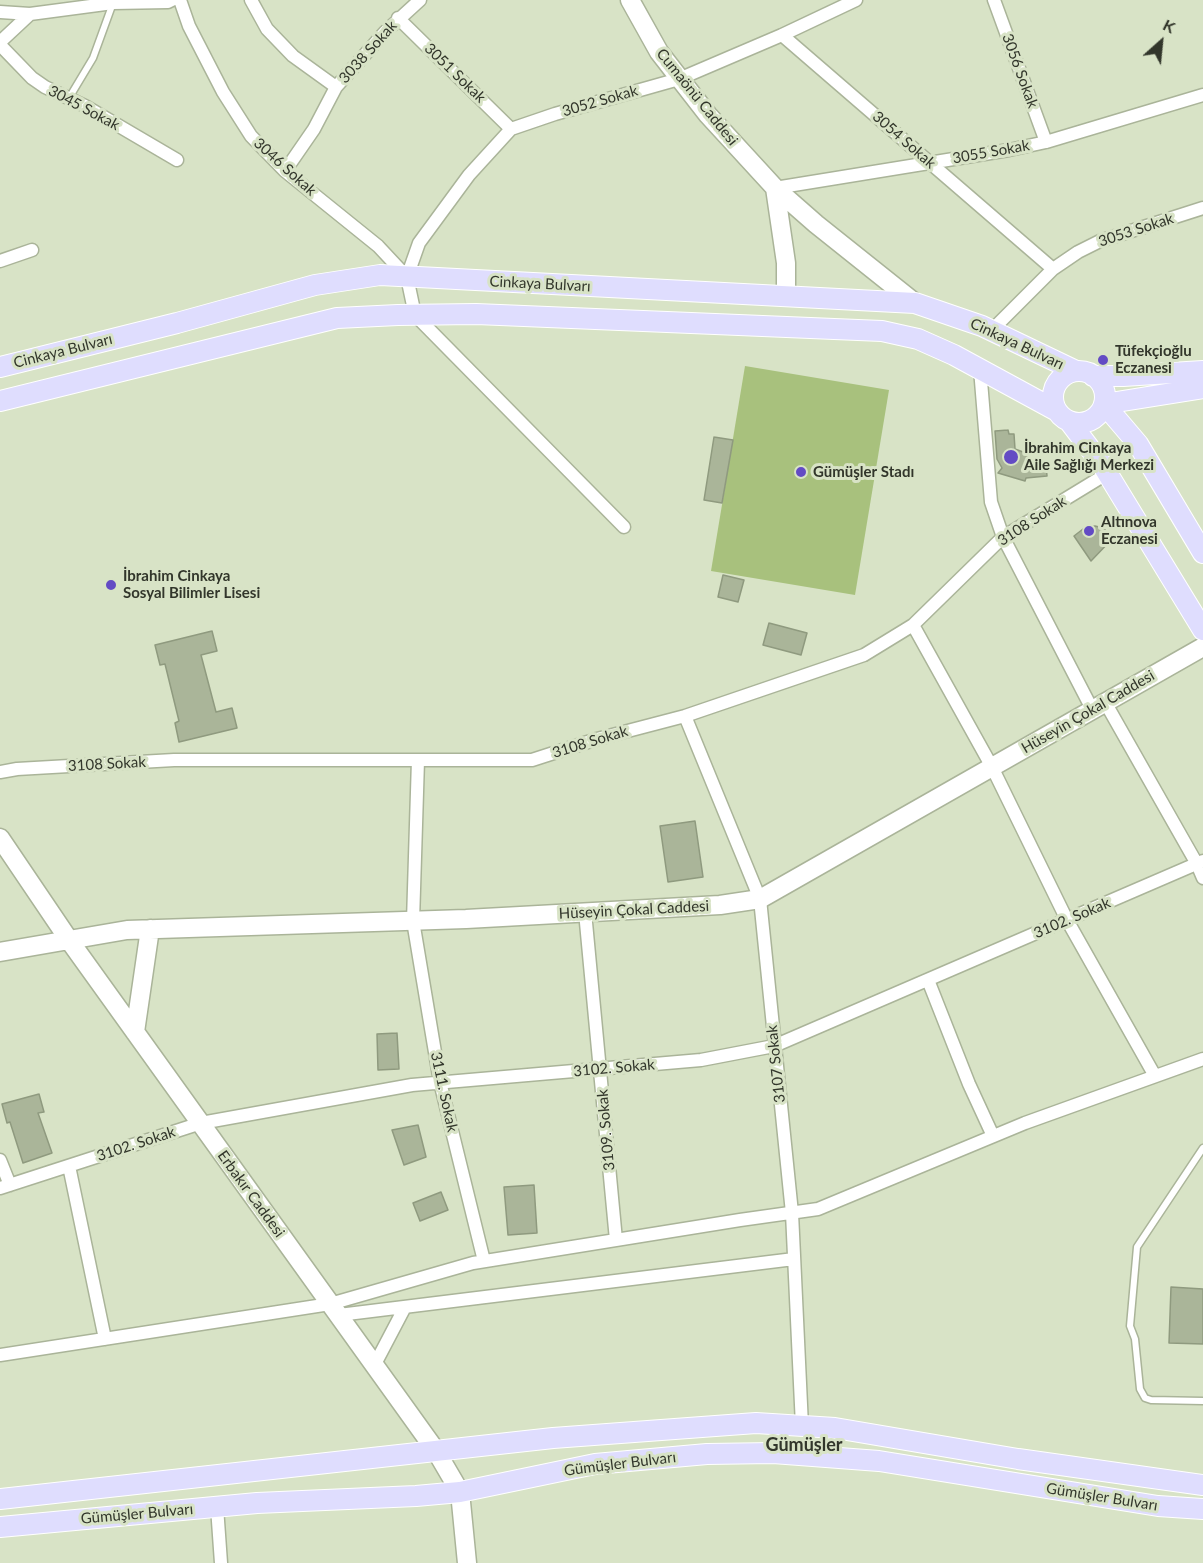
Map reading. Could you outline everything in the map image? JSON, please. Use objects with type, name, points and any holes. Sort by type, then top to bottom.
[{"type":"main road","name":"Cinkaya Bulvarı","points":[[0,367],[177,323],[315,285],[380,275],[915,303],[992,330],[1085,373]]},
{"type":"main road","points":[[0,400],[337,318],[415,315],[476,314],[882,331],[918,339],[980,369],[1063,416],[1084,423],[1101,411],[1104,404],[1103,388],[1085,373]]},
{"type":"main road","points":[[1203,371],[1123,376],[1085,373],[1060,379],[1053,394],[1063,416],[1108,473],[1203,630]]},
{"type":"main road","points":[[1104,404],[1203,388]]},
{"type":"main road","points":[[1104,404],[1138,444],[1203,553]]},
{"type":"main road","name":"Gümüşler Bulvarı","points":[[0,1499],[553,1438],[756,1423],[835,1428],[1018,1460],[1203,1485]]},
{"type":"main road","name":"Gümüşler Bulvarı","points":[[0,1527],[257,1503],[460,1492],[595,1464],[707,1454],[773,1453],[879,1461],[1158,1506],[1203,1509]]},
{"type":"street","points":[[0,12],[30,14],[113,2],[168,2],[172,0]]},
{"type":"street","name":"3046 Sokak","points":[[180,0],[189,26],[251,136],[285,171],[378,246],[407,277]]},
{"type":"street","points":[[251,0],[267,29],[293,56],[336,87]]},
{"type":"street","name":"3038 Sokak","points":[[285,171],[314,129],[336,87],[398,18],[420,0]]},
{"type":"street","name":"Cumaönü Caddesi","points":[[630,0],[659,52],[679,78],[708,115],[775,188],[915,303]]},
{"type":"street","name":"3056 Sokak","points":[[994,0],[1047,142]]},
{"type":"street","name":"3052 Sokak","points":[[511,129],[679,78],[782,35],[850,1]]},
{"type":"street","points":[[0,44],[30,14]]},
{"type":"street","name":"3051 Sokak","points":[[398,18],[511,129]]},
{"type":"street","name":"3054 Sokak","points":[[782,35],[1053,269]]},
{"type":"street","name":"3045 Sokak","points":[[0,44],[32,78],[45,87],[85,106],[177,160]]},
{"type":"street","name":"3055 Sokak","points":[[775,188],[1047,142],[1203,96]]},
{"type":"street","points":[[511,129],[469,175],[419,243],[407,277],[415,315],[624,527]]},
{"type":"street","points":[[775,188],[786,263],[786,296]]},
{"type":"street","name":"3053 Sokak","points":[[992,330],[1053,269],[1078,252],[1100,241],[1203,208]]},
{"type":"street","points":[[0,261],[32,250]]},
{"type":"street","points":[[980,369],[991,502],[1003,537],[1099,705],[1200,862],[1203,878]]},
{"type":"street","name":"3108 Sokak","points":[[0,772],[17,769],[174,760],[532,760],[597,739],[685,716],[864,655],[913,625],[1003,537],[1108,473]]},
{"type":"street","points":[[913,625],[992,767],[1067,920],[1155,1076]]},
{"type":"street","name":"Hüseyin Çokal Caddesi","points":[[0,952],[127,930],[413,921],[720,905],[760,899],[1203,647]]},
{"type":"street","name":"3107 Sokak","points":[[685,716],[760,899],[792,1213],[802,1426]]},
{"type":"street","name":"3111. Sokak","points":[[418,760],[413,921],[440,1082],[484,1261]]},
{"type":"street","name":"Erbakır Caddesi","points":[[0,838],[69,940],[436,1451],[460,1492],[467,1563]]},
{"type":"street","name":"3102. Sokak","points":[[5,1186],[201,1123],[412,1085],[701,1060],[774,1046],[1200,862]]},
{"type":"street","name":"3109. Sokak","points":[[585,912],[616,1240]]},
{"type":"street","points":[[135,1032],[150,929]]},
{"type":"street","points":[[928,980],[969,1084],[993,1136]]},
{"type":"street","points":[[334,1310],[484,1261],[818,1209],[993,1136],[1203,1059]]},
{"type":"street","points":[[0,1160],[5,1186]]},
{"type":"street","points":[[69,1166],[105,1339]]},
{"type":"street","points":[[0,1355],[105,1339],[334,1310],[405,1307],[794,1259]]},
{"type":"street","points":[[374,1366],[405,1307]]},
{"type":"street","points":[[217,1507],[222,1563]]},
{"type":"lane","points":[[69,99],[93,58],[113,2]]},
{"type":"lane","points":[[1203,1148],[1137,1246],[1130,1326],[1135,1339],[1140,1389],[1145,1398],[1151,1401],[1203,1401]]},
{"type":"green space","name":"Gümüşler Stadı","points":[[745,366],[889,390],[855,595],[711,571]]},
{"type":"building","name":"İbrahim Cinkaya Aile Sağlığı Merkezi","points":[[1008,430],[1009,434],[1014,434],[1015,449],[1023,452],[1030,460],[1042,458],[1042,465],[1046,465],[1047,476],[1026,478],[1025,481],[998,473],[1002,468],[997,459],[995,431]]},
{"type":"building","points":[[714,437],[733,440],[722,503],[704,500]]},
{"type":"building","points":[[1095,526],[1103,528],[1113,538],[1091,561],[1074,536],[1083,529]]},
{"type":"building","points":[[723,575],[744,580],[738,602],[718,597]]},
{"type":"building","points":[[769,623],[807,633],[801,655],[763,645]]},
{"type":"building","points":[[212,631],[217,651],[201,655],[216,712],[232,708],[237,728],[179,742],[175,723],[179,721],[165,664],[160,665],[155,645]]},
{"type":"building","points":[[695,821],[703,877],[668,882],[660,826]]},
{"type":"building","points":[[397,1033],[399,1069],[378,1070],[377,1034]]},
{"type":"building","points":[[39,1094],[44,1112],[38,1113],[52,1153],[23,1163],[2,1104]]},
{"type":"building","points":[[418,1125],[426,1157],[404,1165],[392,1130]]},
{"type":"building","points":[[534,1185],[537,1233],[508,1235],[504,1187]]},
{"type":"building","points":[[441,1192],[448,1210],[420,1221],[413,1203]]},
{"type":"building","points":[[1171,1287],[1203,1289],[1203,1344],[1169,1343]]},
{"type":"place","name":"Tüfekçioğlu Eczanesi","points":[[1103,360]]},
{"type":"place","name":"İbrahim Cinkaya Aile Sağlığı Merkezi","points":[[1011,457]]},
{"type":"place","name":"Gümüşler Stadı","points":[[801,472]]},
{"type":"place","name":"Altınova Eczanesi","points":[[1089,531]]},
{"type":"place","name":"İbrahim Cinkaya Sosyal Bilimler Lisesi","points":[[111,585]]},
{"type":"district","name":"Gümüşler","points":[[804,1445]]}]
